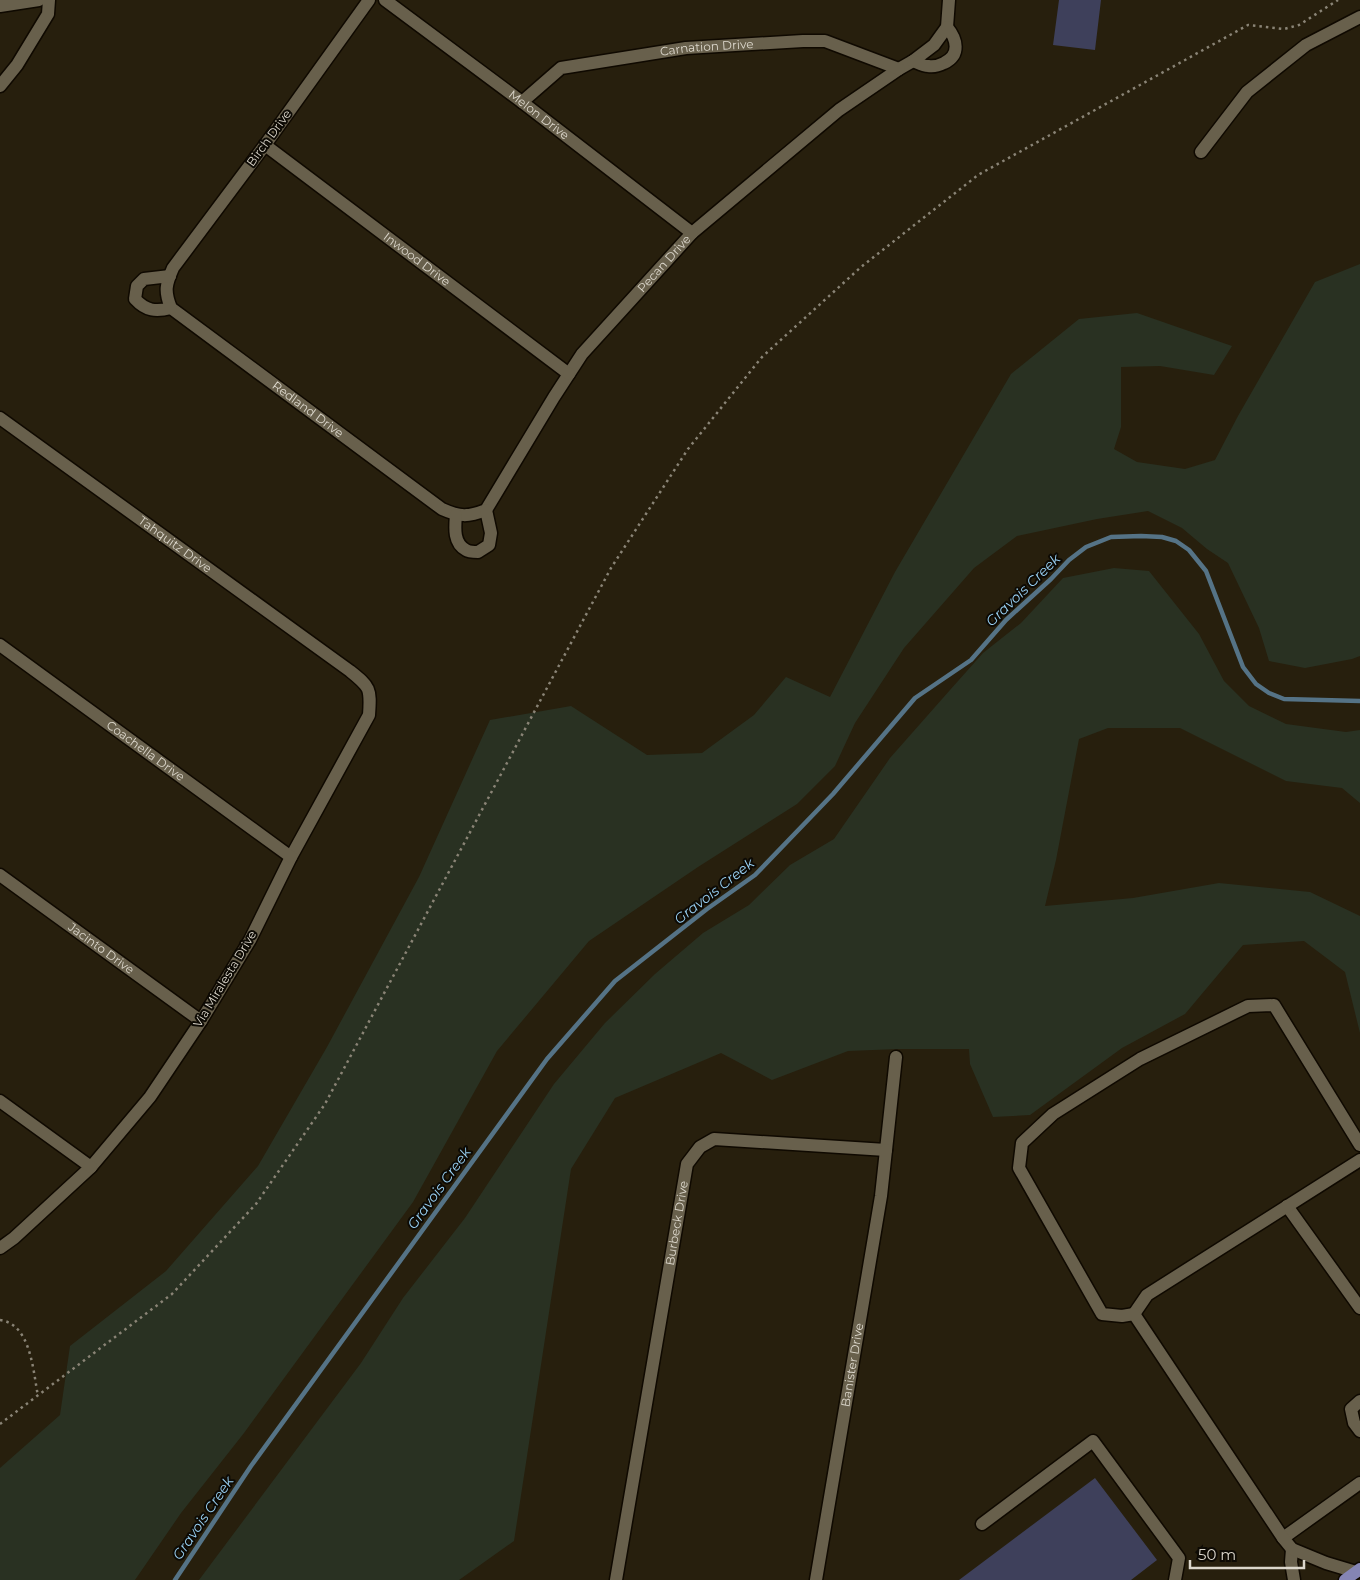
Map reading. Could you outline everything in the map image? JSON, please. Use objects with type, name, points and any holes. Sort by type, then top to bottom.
[{"type":"street","points":[[0,6],[39,0]]},
{"type":"street","points":[[0,86],[16,65],[48,14],[49,0]]},
{"type":"street","name":"Birch Drive","points":[[169,302],[166,283],[173,268],[265,145],[369,0]]},
{"type":"street","name":"Melon Drive","points":[[385,0],[522,102],[692,233]]},
{"type":"street","points":[[913,61],[928,66],[940,65],[950,60],[956,51],[956,40],[947,27],[950,0]]},
{"type":"street","points":[[1201,152],[1247,92],[1306,45],[1360,17]]},
{"type":"street","name":"Pecan Drive","points":[[486,510],[582,354],[692,233],[839,110],[934,45],[947,27]]},
{"type":"street","name":"Carnation Drive","points":[[522,102],[561,68],[686,48],[825,41],[899,68]]},
{"type":"street","name":"Inwood Drive","points":[[265,145],[569,374]]},
{"type":"street","points":[[169,302],[160,311],[142,308],[135,299],[137,286],[144,279],[170,276]]},
{"type":"street","name":"Redland Drive","points":[[169,302],[442,509],[456,515],[472,516],[486,510]]},
{"type":"street","name":"Tahquitz Drive","points":[[0,418],[350,671]]},
{"type":"street","points":[[456,515],[457,540],[466,550],[478,552],[489,545],[491,533],[486,510]]},
{"type":"street","name":"Coachella Drive","points":[[0,645],[291,857]]},
{"type":"street","name":"Via Miralesta Drive","points":[[0,1248],[14,1238],[91,1167],[150,1097],[201,1021],[250,940],[291,857],[369,715],[370,698],[366,684],[350,671]]},
{"type":"street","name":"Jacinto Drive","points":[[0,875],[201,1021]]},
{"type":"street","points":[[1360,1145],[1274,1004],[1248,1006],[1140,1059],[1053,1114],[1022,1143],[1019,1168],[1102,1314],[1122,1316],[1134,1314],[1148,1295],[1360,1160]]},
{"type":"street","points":[[886,1150],[896,1057]]},
{"type":"street","points":[[0,1101],[91,1167]]},
{"type":"street","name":"Burbeck Drive","points":[[616,1580],[687,1164],[700,1147],[714,1139],[886,1150]]},
{"type":"street","name":"Banister Drive","points":[[816,1580],[881,1196],[886,1150]]},
{"type":"street","points":[[1287,1206],[1360,1308]]},
{"type":"street","points":[[1134,1314],[1292,1549],[1354,1574]]},
{"type":"street","points":[[1360,1401],[1351,1409],[1354,1422],[1360,1431]]},
{"type":"street","points":[[982,1524],[1093,1441],[1179,1558],[1175,1580]]},
{"type":"street","points":[[1284,1538],[1360,1483]]},
{"type":"street","points":[[1292,1549],[1291,1562],[1294,1580]]},
{"type":"path","points":[[0,1424],[172,1294],[256,1204],[326,1104],[611,568],[688,449],[762,357],[861,267],[978,175],[1248,25],[1284,29],[1299,25],[1338,0]]},
{"type":"path","points":[[0,1320],[8,1321],[17,1327],[24,1337],[31,1358],[38,1396]]},
{"type":"green space","points":[[1360,264],[1360,656],[1305,668],[1269,661],[1259,628],[1228,563],[1207,549],[1182,528],[1148,511],[1097,519],[1017,536],[974,568],[904,648],[855,723],[835,766],[797,804],[698,867],[589,941],[497,1051],[413,1202],[244,1433],[181,1513],[135,1580],[0,1580],[0,1468],[60,1415],[70,1346],[166,1271],[258,1166],[327,1047],[419,877],[490,720],[571,706],[647,755],[702,753],[754,715],[786,677],[830,697],[895,572],[1011,374],[1079,319],[1137,313],[1232,346],[1214,375],[1160,366],[1121,367],[1121,427],[1114,449],[1137,462],[1185,469],[1215,460],[1315,282]]},
{"type":"green space","points":[[1114,568],[1149,571],[1199,634],[1224,681],[1249,706],[1286,724],[1346,732],[1360,730],[1360,803],[1342,788],[1286,781],[1180,728],[1108,728],[1079,739],[1056,860],[1045,906],[1133,898],[1219,883],[1310,892],[1360,916],[1360,1033],[1345,972],[1304,941],[1243,945],[1185,1014],[1122,1048],[1030,1115],[993,1117],[970,1064],[969,1049],[848,1051],[772,1080],[721,1053],[615,1098],[571,1169],[514,1541],[459,1580],[199,1580],[361,1363],[403,1298],[465,1218],[554,1084],[605,1023],[655,974],[703,933],[749,905],[790,865],[834,839],[890,758],[983,653],[1021,623],[1063,578]]},
{"type":"building","points":[[1059,0],[1101,0],[1095,50],[1053,45]]},
{"type":"building","points":[[1095,1478],[1157,1560],[1131,1580],[959,1580]]},
{"type":"waterway","name":"Gravois Creek","points":[[175,1580],[251,1466],[547,1059],[615,981],[707,909],[755,875],[833,794],[915,698],[971,660],[1006,620],[1069,560],[1086,547],[1111,537],[1162,537],[1176,541],[1189,550],[1206,571],[1243,667],[1256,684],[1269,693],[1284,699],[1360,701]]}]
